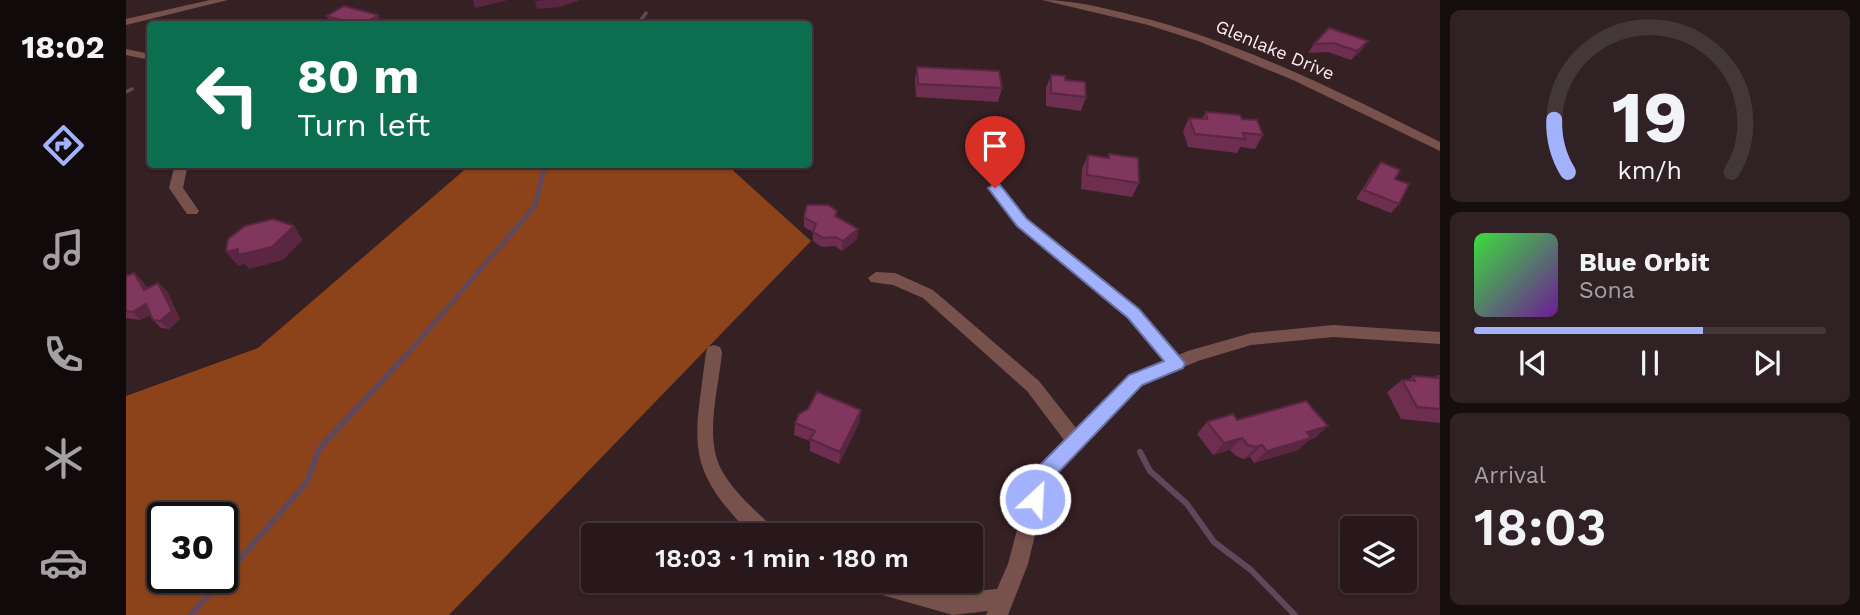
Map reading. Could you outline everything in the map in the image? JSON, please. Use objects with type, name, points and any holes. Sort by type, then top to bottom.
[{"type":"street","points":[[126,22],[223,0]]},
{"type":"street","name":"Glenlake Drive","points":[[1047,0],[1147,20],[1231,47],[1282,68],[1440,146]]},
{"type":"street","points":[[126,52],[147,56]]},
{"type":"street","points":[[181,168],[176,188],[192,211]]},
{"type":"street","points":[[876,278],[895,279],[928,294],[1032,386],[1077,442]]},
{"type":"street","points":[[905,593],[953,604],[1001,607],[1018,564],[1040,477],[1135,380],[1251,339],[1333,331],[1440,338]]},
{"type":"street","points":[[714,352],[706,451],[720,484],[755,523]]},
{"type":"lane","points":[[995,188],[1022,222],[1133,313],[1177,363]]},
{"type":"shaded area","points":[[467,168],[730,168],[811,241],[449,615],[126,615],[126,396],[258,348]]},
{"type":"building","points":[[344,6],[378,15],[368,21],[339,21],[327,16]]},
{"type":"building","points":[[1329,28],[1368,41],[1357,51],[1333,43],[1314,44]]},
{"type":"building","points":[[917,67],[999,71],[1002,88],[918,84]]},
{"type":"building","points":[[1051,75],[1085,82],[1086,97],[1051,93]]},
{"type":"building","points":[[1206,112],[1240,115],[1242,119],[1257,120],[1263,135],[1243,133],[1245,139],[1195,134],[1189,118],[1207,119]]},
{"type":"building","points":[[1109,154],[1138,158],[1139,183],[1087,175],[1088,155],[1109,158]]},
{"type":"building","points":[[1381,162],[1400,170],[1395,179],[1409,184],[1399,204],[1364,190]]},
{"type":"building","points":[[807,205],[828,205],[837,211],[835,216],[858,229],[843,241],[835,237],[823,238],[813,232],[816,224],[804,217]]},
{"type":"building","points":[[273,219],[294,226],[272,247],[238,255],[238,249],[226,252],[228,239],[245,226]]},
{"type":"building","points":[[134,273],[144,290],[158,283],[172,311],[160,321],[153,320],[146,304],[132,312],[126,311],[126,276]]},
{"type":"building","points":[[1413,376],[1440,376],[1440,409],[1417,407],[1402,380],[1415,381]]},
{"type":"building","points":[[817,392],[861,410],[840,452],[810,439],[815,431],[795,423],[799,414],[808,409]]},
{"type":"building","points":[[1306,401],[1328,426],[1307,432],[1311,438],[1267,451],[1262,445],[1248,445],[1242,438],[1224,443],[1207,422],[1233,414],[1237,420]]},
{"type":"waterway","points":[[640,21],[646,13]]},
{"type":"waterway","points":[[126,92],[132,89]]},
{"type":"waterway","points":[[404,358],[535,206],[544,168]]},
{"type":"waterway","points":[[191,615],[307,482],[319,449],[405,356]]},
{"type":"waterway","points":[[1140,452],[1150,471],[1187,504],[1214,542],[1251,570],[1295,615]]},
{"type":"route","points":[[995,188],[1022,222],[1133,313],[1177,363],[1135,380],[1101,418],[1040,477],[1035,499]]}]
